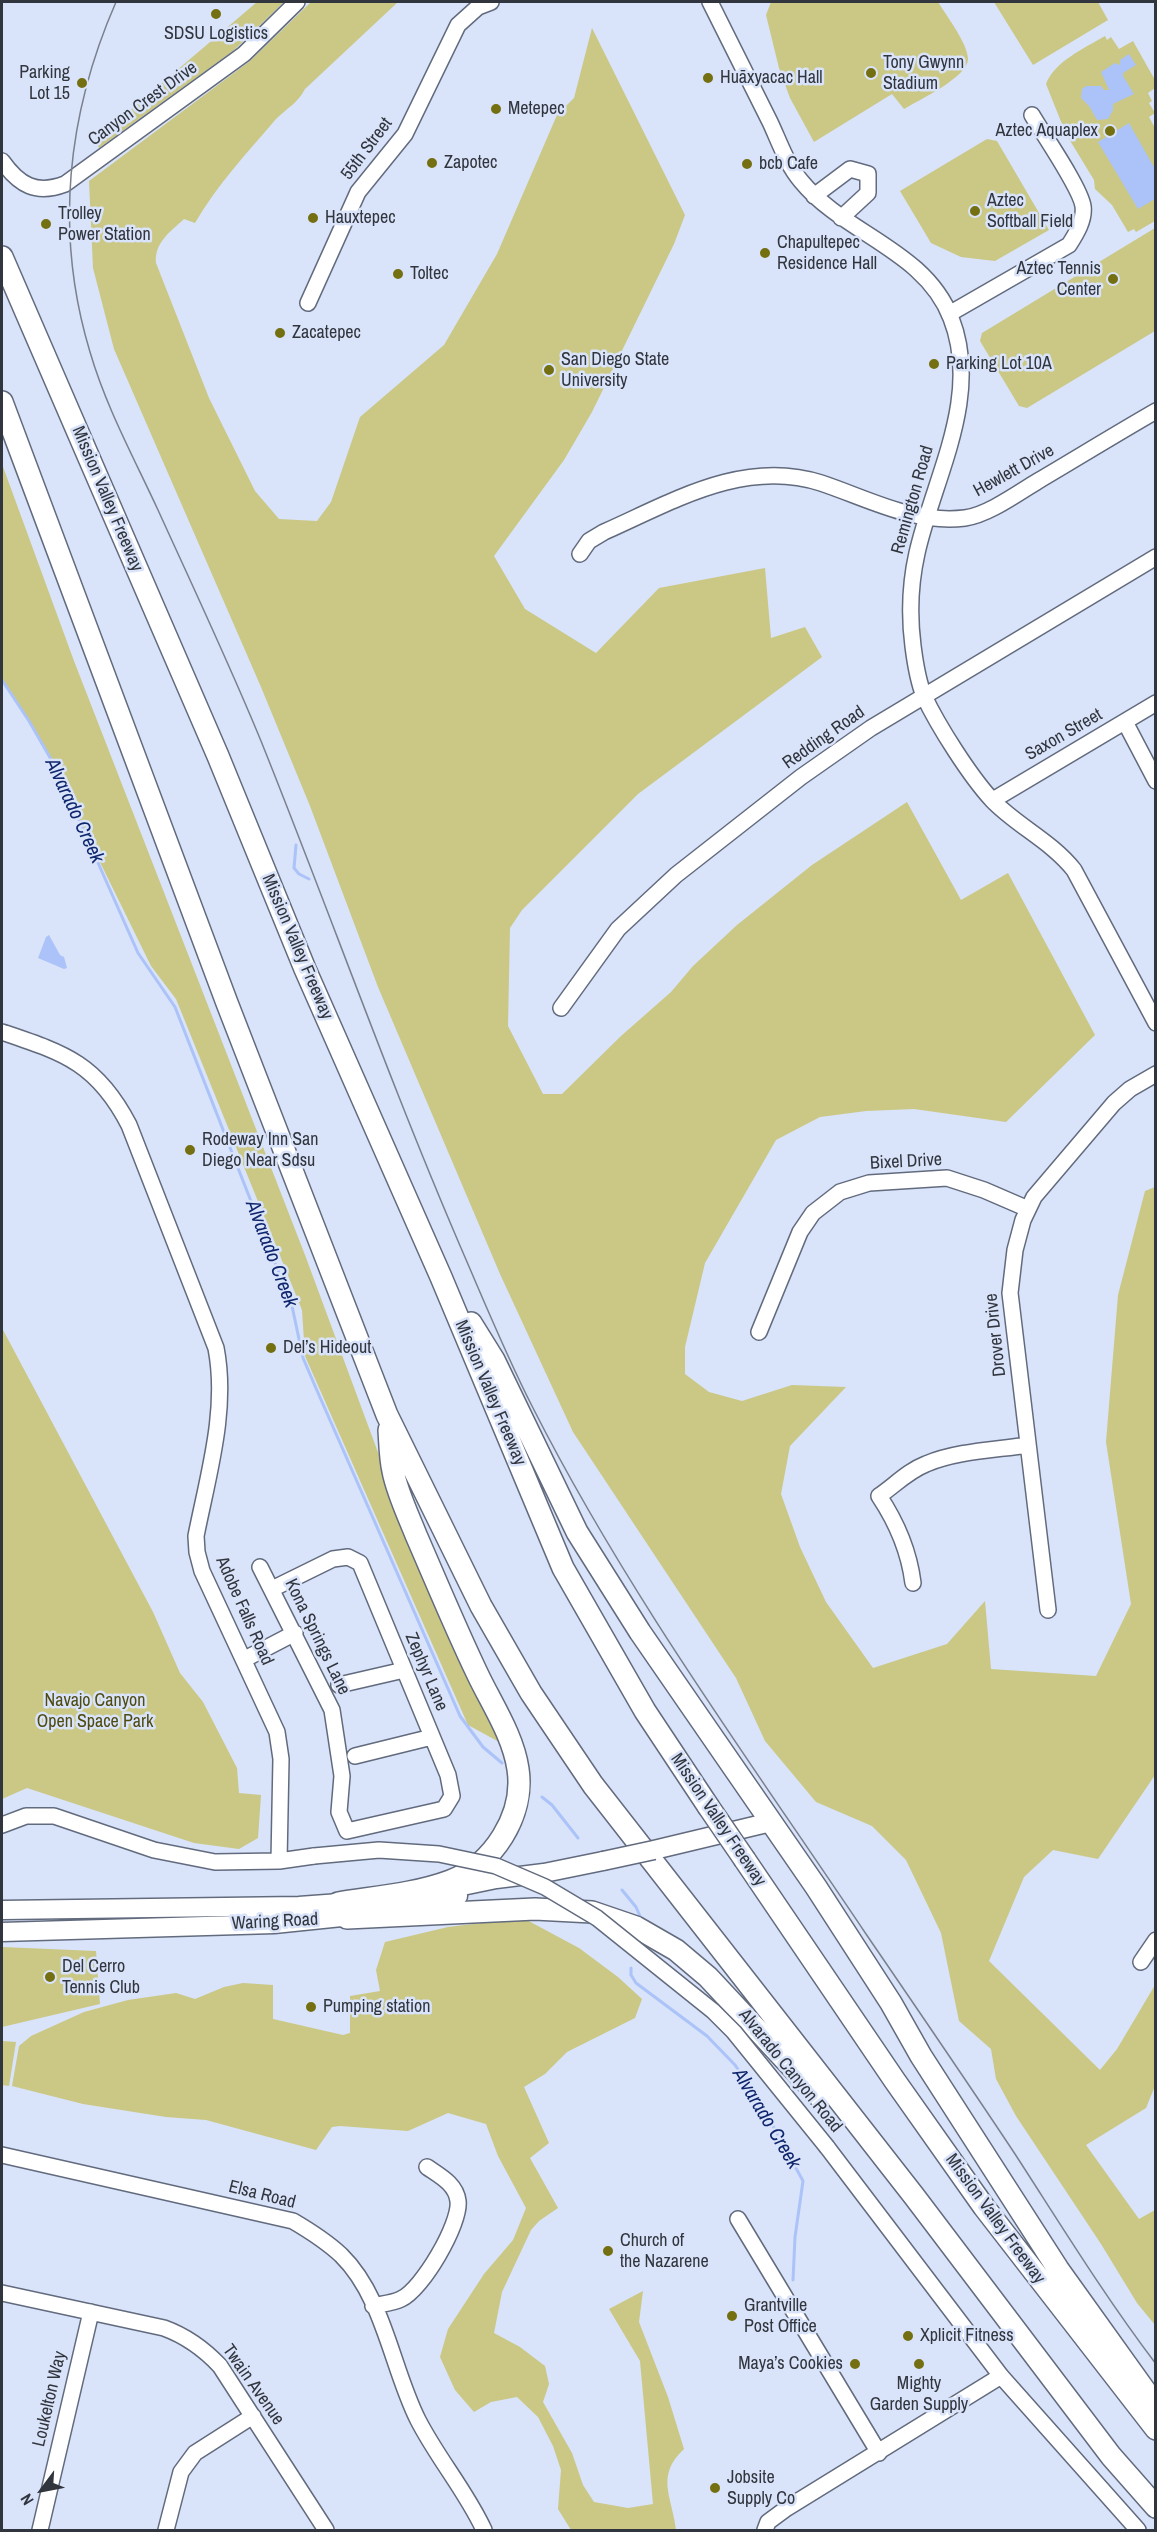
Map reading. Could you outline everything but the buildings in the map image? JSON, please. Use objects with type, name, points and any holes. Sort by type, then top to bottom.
[{"type":"highway","name":"Mission Valley Freeway","points":[[2,256],[218,756],[305,969],[441,1277],[563,1568],[645,1712],[895,2081],[984,2207],[1155,2429]]},
{"type":"highway","points":[[2,402],[227,1003],[387,1414],[481,1606],[531,1693],[574,1758],[642,1850],[914,2196],[1111,2456],[1155,2507]]},
{"type":"highway","points":[[441,1277],[494,1359],[577,1532],[640,1632],[771,1822],[891,2003],[921,2056],[1059,2270],[1155,2406]]},
{"type":"highway","points":[[343,1911],[451,1881],[472,1869],[492,1852],[507,1830],[515,1809],[519,1786],[518,1769],[512,1748],[460,1638],[393,1472],[387,1414]]},
{"type":"highway","points":[[343,1911],[535,1909],[592,1912],[636,1927],[676,1950],[708,1977],[914,2196]]},
{"type":"main road","name":"Waring Road","points":[[2,1932],[274,1924],[496,1879],[544,1873],[603,1861],[771,1822]]},
{"type":"main road","name":"Waring Road","points":[[2,1910],[343,1911]]},
{"type":"street","name":"Canyon Crest Drive","points":[[2,160],[15,177],[28,186],[52,189],[65,184],[244,54],[297,2]]},
{"type":"street","name":"55th Street","points":[[308,303],[358,192],[405,135],[458,25],[478,7],[491,2]]},
{"type":"street","name":"Remington Road","points":[[710,2],[799,179],[814,196],[841,218],[909,262],[925,276],[940,295],[949,314],[963,373],[960,401],[913,575],[910,615],[914,656],[924,695],[958,752],[993,800],[1055,850],[1074,870],[1155,1023]]},
{"type":"street","points":[[949,314],[1069,245],[1081,223],[1083,206],[1076,190],[1032,115]]},
{"type":"street","points":[[814,196],[850,169],[868,174],[868,193],[841,218]]},
{"type":"street","name":"Hewlett Drive","points":[[580,554],[589,541],[604,531],[708,486],[750,476],[783,476],[818,482],[892,510],[927,519],[968,518],[1001,504],[1155,411]]},
{"type":"street","name":"Redding Road","points":[[561,1008],[618,929],[676,875],[801,777],[871,728],[924,695],[1155,557]]},
{"type":"street","name":"Saxon Street","points":[[993,800],[1155,703]]},
{"type":"street","points":[[1125,722],[1155,781]]},
{"type":"street","name":"Adobe Falls Road","points":[[2,1032],[71,1058],[95,1075],[118,1102],[216,1348],[219,1380],[217,1435],[196,1536],[197,1552],[202,1571],[277,1732],[280,1744],[279,1861]]},
{"type":"street","name":"Drover Drive","points":[[1048,1610],[1010,1293],[1015,1250],[1028,1209],[1042,1185],[1114,1103],[1130,1089],[1155,1074]]},
{"type":"street","name":"Bixel Drive","points":[[759,1332],[806,1222],[822,1205],[849,1188],[869,1183],[947,1178],[984,1190],[1028,1209]]},
{"type":"street","points":[[913,1583],[903,1539],[879,1496],[908,1473],[925,1464],[943,1458],[1028,1445]]},
{"type":"street","name":"Zephyr Lane","points":[[272,1589],[333,1559],[348,1557],[360,1563],[447,1775],[452,1796],[444,1809]]},
{"type":"street","name":"Kona Springs Lane","points":[[260,1567],[332,1710],[342,1776],[339,1812],[347,1831],[444,1809]]},
{"type":"street","points":[[244,1659],[295,1634]]},
{"type":"street","points":[[339,1685],[404,1670]]},
{"type":"street","points":[[355,1756],[432,1737]]},
{"type":"street","points":[[2,1825],[26,1816],[54,1816],[154,1850],[186,1858],[214,1862],[279,1861]]},
{"type":"street","name":"Alvarado Canyon Road","points":[[279,1861],[379,1850],[439,1854],[496,1866],[545,1887],[597,1918],[713,2011],[734,2032],[827,2147],[1001,2376],[1138,2530]]},
{"type":"street","points":[[1141,1962],[1155,1940]]},
{"type":"street","name":"Elsa Road","points":[[2,2155],[293,2221],[320,2237],[343,2257],[361,2280],[374,2306],[418,2420],[471,2503],[484,2530]]},
{"type":"street","points":[[374,2306],[401,2300],[418,2286],[456,2221],[458,2200],[450,2183],[427,2167]]},
{"type":"street","points":[[738,2219],[879,2453]]},
{"type":"street","name":"Twain Avenue","points":[[2,2293],[164,2328],[180,2334],[208,2353],[220,2366],[326,2530]]},
{"type":"street","name":"Loukelton Way","points":[[40,2530],[91,2312]]},
{"type":"street","points":[[765,2530],[768,2522],[782,2511],[1001,2376]]},
{"type":"street","points":[[166,2530],[181,2472],[195,2452],[253,2416]]},
{"type":"green space","points":[[257,2],[284,2],[233,51],[99,148],[95,140]]},
{"type":"green space","points":[[311,2],[398,2],[276,119],[223,182],[195,223],[184,219],[164,238],[156,256],[156,263],[209,398],[255,491],[279,519],[317,521],[331,502],[360,417],[444,345],[497,254],[557,115],[574,98],[592,28],[685,215],[674,244],[592,412],[564,460],[494,556],[525,609],[596,653],[659,588],[765,568],[771,638],[805,627],[822,657],[638,794],[522,910],[510,928],[508,1026],[543,1094],[562,1094],[621,1036],[671,992],[693,966],[737,925],[812,865],[907,802],[961,900],[1008,873],[1095,1035],[1006,1122],[914,1109],[866,1111],[820,1117],[776,1140],[705,1263],[685,1347],[685,1374],[709,1392],[742,1401],[792,1385],[846,1387],[790,1446],[781,1494],[800,1547],[826,1602],[873,1668],[947,1644],[985,1601],[991,1669],[1096,1676],[1131,1604],[1106,1442],[1118,1295],[1145,1191],[1155,1187],[1155,1775],[1098,1859],[1053,1850],[1024,1877],[989,1961],[1100,2070],[1117,2049],[1155,1985],[1155,2086],[1146,2108],[1086,2145],[1139,2219],[1155,2210],[1155,2325],[1137,2303],[1101,2244],[1016,2116],[996,2079],[991,2049],[959,2021],[941,1933],[906,1860],[872,1826],[816,1802],[765,1741],[736,1678],[573,1432],[500,1274],[378,987],[310,806],[261,687],[114,349],[93,268],[89,181],[250,61]]},
{"type":"green space","name":"Tony Gwynn Stadium","points":[[771,2],[938,2],[964,46],[968,59],[966,66],[942,87],[904,109],[892,94],[814,142],[790,98],[779,68],[766,15]]},
{"type":"green space","points":[[994,2],[1098,2],[1108,20],[1033,65]]},
{"type":"green space","name":"Aztec Aquaplex","points":[[1105,36],[1107,40],[1111,37],[1119,49],[1133,41],[1155,80],[1155,88],[1148,93],[1152,101],[1149,103],[1155,113],[1149,117],[1155,128],[1155,221],[1136,232],[1134,229],[1128,232],[1112,205],[1095,189],[1094,180],[1066,134],[1046,84],[1056,68],[1063,62]]},
{"type":"green space","name":"Aztec Softball Field","points":[[987,139],[997,141],[1049,230],[995,261],[961,257],[931,243],[900,191]]},
{"type":"green space","name":"Aztec Tennis Center","points":[[1155,228],[1155,331],[1027,408],[1019,406],[980,341],[982,333]]},
{"type":"green space","points":[[2,464],[74,661],[305,1255],[413,1547],[501,1743],[468,1725],[305,1356],[302,1310],[176,999],[151,966],[39,738],[2,680]]},
{"type":"green space","name":"Navajo Canyon Open Space Park","points":[[2,1328],[153,1612],[180,1673],[203,1702],[237,1768],[239,1793],[261,1795],[258,1838],[239,1849],[194,1843],[27,1788],[2,1799]]},
{"type":"green space","points":[[523,1918],[579,1948],[618,1977],[642,1999],[635,2018],[567,2052],[545,2074],[524,2087],[549,2143],[530,2158],[558,2208],[539,2221],[531,2230],[502,2292],[494,2333],[520,2347],[545,2366],[549,2384],[543,2402],[572,2453],[583,2485],[594,2502],[628,2508],[653,2504],[640,2361],[609,2309],[643,2291],[639,2322],[668,2397],[684,2449],[670,2468],[668,2478],[669,2497],[676,2530],[571,2530],[558,2509],[561,2470],[553,2446],[538,2417],[517,2397],[491,2402],[474,2412],[455,2390],[440,2357],[448,2329],[484,2274],[513,2240],[526,2208],[498,2156],[486,2124],[448,2113],[408,2131],[332,2127],[316,2150],[206,2120],[166,2117],[83,2104],[12,2086],[19,2046],[31,2036],[84,2012],[128,2000],[176,1993],[195,1999],[224,1987],[243,1983],[273,1985],[273,2019],[343,2035],[350,2033],[350,1996],[380,1991],[376,1970],[385,1942],[448,1927]]},
{"type":"green space","name":"Del Cerro Tennis Club","points":[[2,1947],[96,1951],[100,2004],[2,2027]]},
{"type":"green space","points":[[2,2041],[16,2042],[9,2086],[2,2085]]},
{"type":"water","points":[[1129,54],[1136,65],[1123,73],[1123,76],[1134,94],[1113,104],[1113,110],[1108,119],[1097,120],[1081,98],[1082,89],[1086,86],[1101,86],[1104,90],[1109,90],[1101,72],[1115,63],[1120,65],[1120,60]]},
{"type":"water","points":[[1129,123],[1155,169],[1155,199],[1138,209],[1098,142]]},
{"type":"water","points":[[49,935],[60,955],[64,957],[67,968],[64,969],[38,958],[46,937]]},
{"type":"waterway","name":"Alvarado Creek","points":[[2,680],[56,768],[138,953],[175,1007],[292,1306],[303,1358],[315,1386],[460,1716],[483,1747],[502,1763]]},
{"type":"waterway","points":[[296,845],[294,868],[299,874],[309,879]]},
{"type":"waterway","name":"Alvarado Creek","points":[[542,1797],[552,1805],[578,1838]]},
{"type":"waterway","name":"Alvarado Creek","points":[[622,1890],[636,1907],[640,1916]]},
{"type":"waterway","name":"Alvarado Creek","points":[[631,1968],[631,1975],[636,1983],[707,2036],[735,2065],[760,2102],[803,2181],[795,2237],[793,2280]]},
{"type":"tram line","points":[[116,2],[99,44],[86,87],[71,174],[69,218],[72,263],[79,307],[90,352],[112,412],[211,625],[261,741],[409,1122],[495,1328],[532,1406],[569,1475],[648,1609],[734,1740],[997,2126],[1101,2287],[1156,2364]]},
{"type":"place","name":"SDSU Logistics","points":[[216,14]]},
{"type":"place","name":"Tony Gwynn Stadium","points":[[871,73]]},
{"type":"place","name":"Huāxyacac Hall","points":[[708,78]]},
{"type":"place","name":"Parking Lot 15","points":[[82,83]]},
{"type":"place","name":"Metepec","points":[[496,109]]},
{"type":"place","name":"Aztec Aquaplex","points":[[1110,131]]},
{"type":"place","name":"Zapotec","points":[[432,163]]},
{"type":"place","name":"bcb Cafe","points":[[747,164]]},
{"type":"place","name":"Aztec Softball Field","points":[[975,211]]},
{"type":"place","name":"Hauxtepec","points":[[313,218]]},
{"type":"place","name":"Trolley Power Station","points":[[46,224]]},
{"type":"place","name":"Chapultepec Residence Hall","points":[[765,253]]},
{"type":"place","name":"Toltec","points":[[398,274]]},
{"type":"place","name":"Aztec Tennis Center","points":[[1113,279]]},
{"type":"place","name":"Zacatepec","points":[[280,333]]},
{"type":"place","name":"Parking Lot 10A","points":[[934,364]]},
{"type":"place","name":"San Diego State University","points":[[549,370]]},
{"type":"place","name":"Rodeway Inn San Diego Near Sdsu","points":[[190,1150]]},
{"type":"place","name":"Del’s Hideout","points":[[271,1348]]},
{"type":"place","name":"Del Cerro Tennis Club","points":[[50,1977]]},
{"type":"place","name":"Pumping station","points":[[311,2007]]},
{"type":"place","name":"Church of the Nazarene","points":[[608,2251]]},
{"type":"place","name":"Grantville Post Office","points":[[732,2316]]},
{"type":"place","name":"Xplicit Fitness","points":[[908,2336]]},
{"type":"place","name":"Maya’s Cookies","points":[[855,2364]]},
{"type":"place","name":"Mighty Garden Supply","points":[[919,2364]]},
{"type":"place","name":"Jobsite Supply Co","points":[[715,2488]]}]
